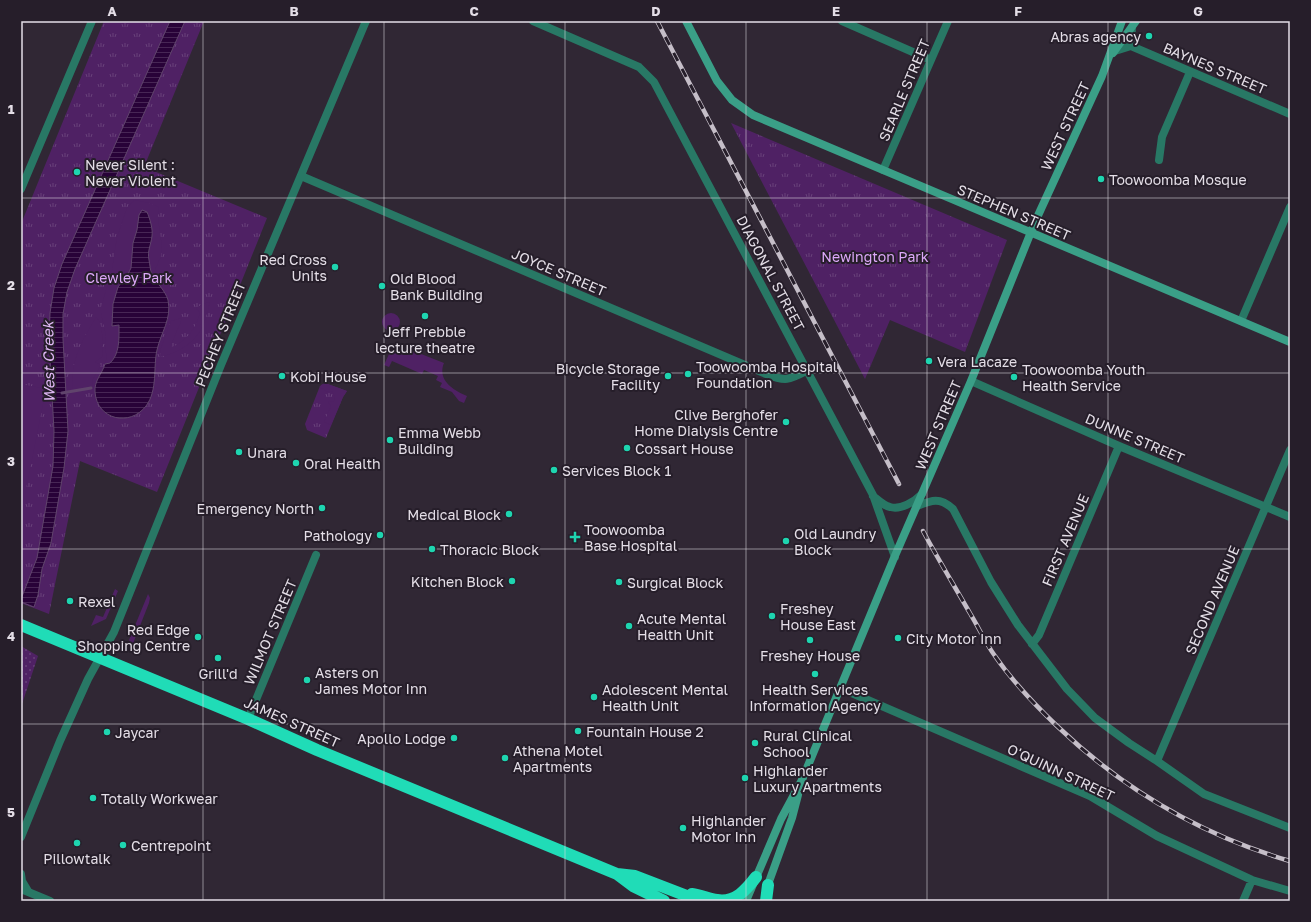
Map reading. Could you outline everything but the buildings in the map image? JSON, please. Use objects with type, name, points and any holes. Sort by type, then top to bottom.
[{"type":"highway","name":"JAMES STREET","points":[[21,625],[248,719],[317,750],[617,874],[633,886],[664,901]]},
{"type":"highway","name":"JAMES STREET","points":[[617,874],[635,876],[700,901]]},
{"type":"highway","points":[[679,892],[696,894],[717,900],[726,900],[740,895],[747,889],[756,877]]},
{"type":"highway","points":[[766,901],[768,885]]},
{"type":"main road","name":"STEPHEN STREET","points":[[686,21],[717,81],[732,100],[753,115],[1290,342]]},
{"type":"main road","points":[[1109,58],[1122,24]]},
{"type":"main road","points":[[1109,58],[1134,24]]},
{"type":"main road","name":"WEST STREET","points":[[746,901],[781,820],[802,780],[895,557],[971,381],[1031,233],[1109,58]]},
{"type":"main road","name":"WEST STREET","points":[[761,901],[792,818],[802,780]]},
{"type":"street","points":[[21,189],[92,21]]},
{"type":"street","name":"PECHEY STREET","points":[[21,837],[88,679],[114,632],[221,365],[366,21]]},
{"type":"street","name":"DIAGONAL STREET","points":[[533,21],[639,67],[651,78],[661,92],[873,496],[895,557]]},
{"type":"street","points":[[842,21],[931,60]]},
{"type":"street","name":"SEARLE STREET","points":[[883,170],[948,21]]},
{"type":"street","points":[[1115,51],[1131,46],[1134,24]]},
{"type":"street","name":"BAYNES STREET","points":[[1131,46],[1290,114]]},
{"type":"street","points":[[1158,160],[1162,137],[1190,72]]},
{"type":"street","name":"JOYCE STREET","points":[[301,176],[766,374],[784,380],[792,378],[808,370]]},
{"type":"street","points":[[1240,321],[1290,207]]},
{"type":"street","name":"DUNNE STREET","points":[[971,381],[1119,446],[1290,517]]},
{"type":"street","name":"FIRST AVENUE","points":[[1032,644],[1039,635],[1119,446]]},
{"type":"street","name":"SECOND AVENUE","points":[[1158,761],[1290,450]]},
{"type":"street","name":"DIAGONAL STREET","points":[[873,496],[889,507],[902,507],[915,501],[922,494]]},
{"type":"street","points":[[917,506],[934,501],[941,501],[948,504],[991,582],[1018,625],[1067,689],[1095,718],[1204,794],[1290,828]]},
{"type":"street","name":"WILMOT STREET","points":[[248,719],[316,555]]},
{"type":"street","name":"O'QUINN STREET","points":[[840,688],[1090,796],[1157,836],[1252,880],[1290,891]]},
{"type":"street","points":[[21,874],[24,890],[50,901]]},
{"type":"street","points":[[1243,901],[1252,880]]},
{"type":"green space","name":"Clewley Park","points":[[104,21],[204,21],[144,167],[267,218],[157,492],[80,461],[49,614],[21,603],[21,224]]},
{"type":"green space","name":"Newington Park","points":[[731,123],[1007,240],[965,352],[890,320],[865,379]]},
{"type":"green space","points":[[134,200],[159,207],[158,219],[162,247],[161,256],[155,270],[150,270],[148,254],[152,231],[147,212],[139,215],[133,243],[131,268],[118,287],[113,304],[111,321],[119,325],[119,340],[116,355],[110,363],[105,364],[107,356],[105,350],[106,336],[101,307],[112,270],[117,237],[127,208]]},
{"type":"green space","points":[[209,302],[209,308],[203,325],[194,339],[176,352],[160,357],[161,348],[171,321],[182,318],[171,345],[172,347],[186,338],[193,329],[200,313],[196,308]]},
{"type":"green space","points":[[391,313],[397,316],[400,322],[397,328],[391,331],[385,328],[382,322],[385,316]]},
{"type":"green space","points":[[96,317],[101,324],[102,329],[103,353],[102,357],[95,362],[101,365],[93,379],[92,386],[73,390],[73,370],[75,360],[86,334]]},
{"type":"green space","points":[[407,350],[444,363],[442,369],[445,379],[448,384],[457,391],[467,396],[464,403],[459,401],[452,392],[440,387],[442,383],[436,380],[438,376],[424,370],[422,374],[392,361],[389,367],[384,365],[389,354]]},
{"type":"green space","points":[[325,383],[347,391],[343,397],[326,438],[307,430],[305,424],[320,386]]},
{"type":"green space","points":[[325,383],[347,391],[331,425],[324,422],[331,406],[328,402],[334,401],[335,397],[332,391],[326,392],[324,389],[320,388],[321,385]]},
{"type":"green space","points":[[21,384],[46,389],[21,514]]},
{"type":"green space","points":[[115,589],[118,591],[106,619],[91,626],[96,615],[103,617]]},
{"type":"green space","points":[[148,594],[150,598],[149,603],[134,641],[134,646],[138,650],[132,648],[129,640]]},
{"type":"green space","points":[[21,646],[38,656],[21,707]]},
{"type":"shaded area","points":[[170,21],[185,21],[75,269],[67,292],[63,314],[63,339],[68,431],[64,468],[51,543],[42,569],[38,595],[34,607],[21,602],[21,599],[37,558],[53,466],[54,431],[49,339],[50,313],[54,288],[62,264]]},
{"type":"shaded area","points":[[142,210],[147,212],[152,227],[152,236],[148,254],[151,271],[154,278],[167,296],[169,313],[157,350],[154,386],[150,400],[139,413],[132,417],[123,418],[108,414],[102,409],[97,402],[95,388],[105,364],[110,363],[116,355],[119,340],[119,325],[112,326],[113,304],[118,287],[131,268],[133,243],[139,215]]},
{"type":"waterway","name":"West Creek","points":[[62,393],[91,388]]},
{"type":"railway","points":[[657,21],[899,484]]},
{"type":"railway","points":[[923,531],[1002,666],[1032,701],[1057,726],[1109,770],[1165,808],[1225,838],[1290,861]]},
{"type":"place","name":"Abras agency","points":[[1149,36]]},
{"type":"place","name":"Never Silent : Never Violent","points":[[77,172]]},
{"type":"place","name":"Toowoomba Mosque","points":[[1101,179]]},
{"type":"place","name":"Red Cross Units","points":[[335,267]]},
{"type":"place","name":"Old Blood Bank Building","points":[[382,286]]},
{"type":"place","name":"Jeff Prebble lecture theatre","points":[[425,316]]},
{"type":"place","name":"Vera Lacaze","points":[[929,361]]},
{"type":"place","name":"Toowoomba Hospital Foundation","points":[[688,374]]},
{"type":"place","name":"Kobi House","points":[[282,376]]},
{"type":"place","name":"Bicycle Storage Facility","points":[[668,376]]},
{"type":"place","name":"Toowoomba Youth Health Service","points":[[1014,377]]},
{"type":"place","name":"Clive Berghofer Home Dialysis Centre","points":[[786,422]]},
{"type":"place","name":"Emma Webb Building","points":[[390,440]]},
{"type":"place","name":"Cossart House","points":[[627,448]]},
{"type":"place","name":"Unara","points":[[239,452]]},
{"type":"place","name":"Oral Health","points":[[296,463]]},
{"type":"place","name":"Services Block 1","points":[[554,470]]},
{"type":"place","name":"Emergency North","points":[[322,508]]},
{"type":"place","name":"Medical Block","points":[[509,514]]},
{"type":"place","name":"Pathology","points":[[380,535]]},
{"type":"place","name":"Toowoomba Base Hospital","points":[[575,537]]},
{"type":"place","name":"Old Laundry Block","points":[[786,541]]},
{"type":"place","name":"Thoracic Block","points":[[432,549]]},
{"type":"place","name":"Kitchen Block","points":[[512,581]]},
{"type":"place","name":"Surgical Block","points":[[619,582]]},
{"type":"place","name":"Rexel","points":[[70,601]]},
{"type":"place","name":"Freshey House East","points":[[772,616]]},
{"type":"place","name":"Acute Mental Health Unit","points":[[629,626]]},
{"type":"place","name":"Red Edge Shopping Centre","points":[[198,637]]},
{"type":"place","name":"City Motor Inn","points":[[898,638]]},
{"type":"place","name":"Freshey House","points":[[810,640]]},
{"type":"place","name":"Grill'd","points":[[218,658]]},
{"type":"place","name":"Health Services Information Agency","points":[[815,674]]},
{"type":"place","name":"Asters on James Motor Inn","points":[[307,680]]},
{"type":"place","name":"Adolescent Mental Health Unit","points":[[594,697]]},
{"type":"place","name":"Fountain House 2","points":[[578,731]]},
{"type":"place","name":"Jaycar","points":[[107,732]]},
{"type":"place","name":"Apollo Lodge","points":[[454,738]]},
{"type":"place","name":"Rural Clinical School","points":[[755,743]]},
{"type":"place","name":"Athena Motel Apartments","points":[[505,758]]},
{"type":"place","name":"Highlander Luxury Apartments","points":[[745,778]]},
{"type":"place","name":"Totally Workwear","points":[[93,798]]},
{"type":"place","name":"Highlander Motor Inn","points":[[683,828]]},
{"type":"place","name":"Pillowtalk","points":[[77,843]]},
{"type":"place","name":"Centrepoint","points":[[123,845]]}]
